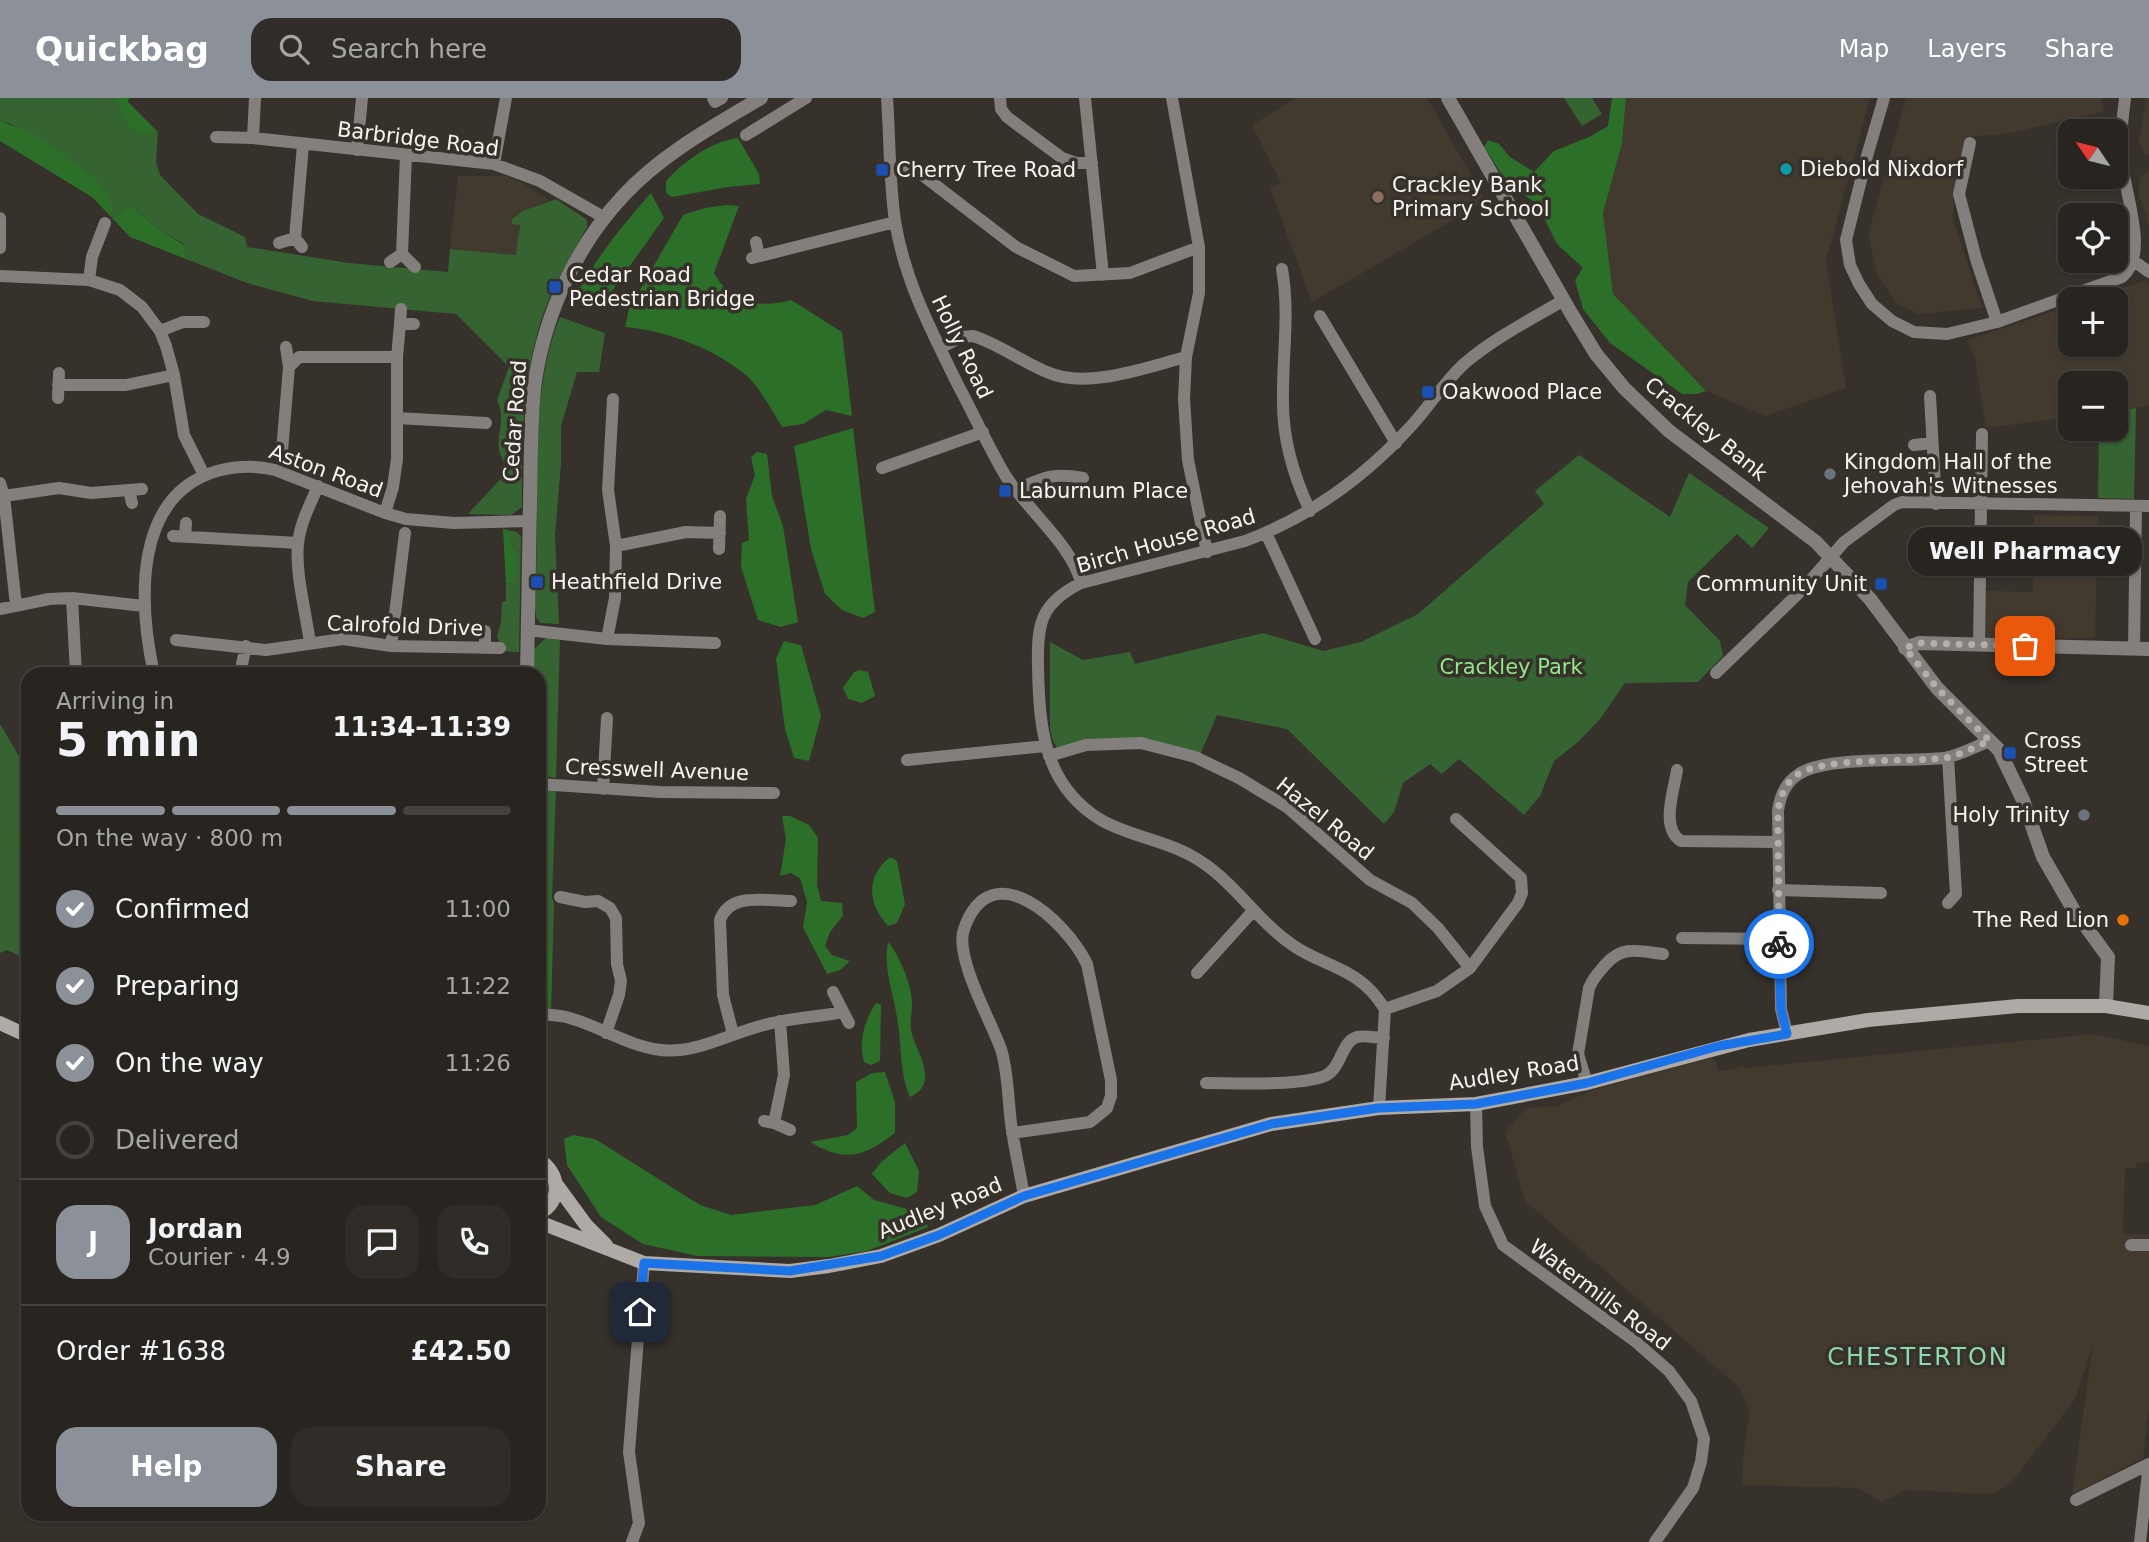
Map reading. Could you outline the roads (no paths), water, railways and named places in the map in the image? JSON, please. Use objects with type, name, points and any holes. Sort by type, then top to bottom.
[{"type":"main road","name":"Audley Road","points":[[546,1226],[644,1263],[790,1271],[829,1266],[881,1256],[939,1235],[1024,1196],[1271,1124],[1378,1108],[1476,1104],[1587,1083],[1719,1046],[1868,1020],[2018,1006],[2106,1006],[2149,1013]]},
{"type":"main road","points":[[0,1023],[21,1034]]},
{"type":"main road","name":"Audley Road","points":[[546,1167],[586,1225],[610,1250]]},
{"type":"main road","points":[[546,1208],[552,1203],[556,1184]]},
{"type":"street","points":[[253,138],[255,98]]},
{"type":"street","points":[[357,149],[362,98]]},
{"type":"street","points":[[495,164],[506,98]]},
{"type":"street","name":"Cedar Road","points":[[527,667],[533,413],[540,356],[563,287],[579,256],[605,218],[638,182],[670,155],[761,98]]},
{"type":"street","points":[[749,129],[806,98]]},
{"type":"street","name":"Holly Road","points":[[887,98],[895,222],[912,289],[928,327],[1015,489],[1066,551],[1078,571],[1081,583]]},
{"type":"street","points":[[1000,98],[1001,109],[1007,117],[1062,158],[1076,163],[1092,163]]},
{"type":"street","points":[[1085,98],[1103,275]]},
{"type":"street","points":[[1172,98],[1199,247],[1199,293],[1186,357],[1184,399],[1188,460],[1207,552]]},
{"type":"street","name":"Crackley Bank","points":[[1448,98],[1596,354],[1642,407],[1669,431],[1816,542],[1870,599],[1937,688],[1990,741],[2006,763],[2043,857],[2073,909],[2108,957],[2106,1006]]},
{"type":"street","points":[[1885,98],[1846,240],[1850,265],[1871,304],[1892,321],[1914,332],[1947,334],[1997,322],[2122,277],[2138,264],[2143,248],[2141,234],[2123,164],[2121,121],[2125,99]]},
{"type":"street","name":"Barbridge Road","points":[[216,137],[253,138],[495,164],[540,181],[605,218]]},
{"type":"street","points":[[1970,143],[1959,194],[1976,259],[1997,322]]},
{"type":"street","points":[[279,243],[299,243],[303,145]]},
{"type":"street","points":[[406,155],[402,254],[415,267]]},
{"type":"street","points":[[890,172],[905,170],[921,174],[1016,247],[1074,276],[1130,273],[1199,247]]},
{"type":"street","points":[[0,218],[0,248]]},
{"type":"street","points":[[756,242],[756,257],[895,222]]},
{"type":"street","points":[[89,280],[92,257],[105,223]]},
{"type":"street","points":[[390,262],[402,254]]},
{"type":"street","points":[[2138,264],[2149,272]]},
{"type":"street","points":[[1282,269],[1287,312],[1283,403],[1285,434],[1297,482],[1310,511]]},
{"type":"street","points":[[0,276],[89,280],[120,290],[142,307],[160,331],[174,375],[184,435],[204,475]]},
{"type":"street","name":"Birch House Road","points":[[1385,1009],[1368,988],[1352,976],[1294,946],[1253,911],[1216,870],[1188,854],[1102,820],[1081,805],[1064,785],[1047,751],[1040,718],[1037,635],[1053,601],[1060,594],[1081,583],[1207,552],[1266,533],[1310,511],[1348,486],[1396,443],[1444,384],[1465,363],[1513,328],[1564,300]]},
{"type":"street","points":[[385,513],[397,459],[397,357],[401,309]]},
{"type":"street","points":[[1320,316],[1396,443]]},
{"type":"street","points":[[160,331],[183,322],[204,322]]},
{"type":"street","points":[[400,324],[414,324]]},
{"type":"street","points":[[940,348],[962,337],[973,336],[1049,374],[1074,378],[1112,375],[1186,357]]},
{"type":"street","points":[[282,451],[289,367],[286,347]]},
{"type":"street","points":[[289,367],[299,357],[397,357]]},
{"type":"street","points":[[58,385],[126,385],[174,375]]},
{"type":"street","points":[[1930,396],[1936,504]]},
{"type":"street","points":[[607,639],[615,598],[616,546],[608,490],[613,399]]},
{"type":"street","points":[[397,418],[485,423]]},
{"type":"street","points":[[882,468],[983,432]]},
{"type":"street","points":[[1979,645],[1982,434]]},
{"type":"street","points":[[1914,445],[1932,443]]},
{"type":"street","name":"Aston Road","points":[[154,667],[144,606],[149,553],[155,527],[168,503],[186,486],[204,475],[234,467],[259,466],[406,519],[440,522],[530,521]]},
{"type":"street","points":[[1015,489],[1062,474],[1083,478]]},
{"type":"street","points":[[310,643],[298,567],[298,542],[318,486]]},
{"type":"street","points":[[16,605],[2,489],[59,488],[90,493],[134,494]]},
{"type":"street","points":[[1716,673],[1787,605],[1844,542],[1894,505],[1902,502],[2143,506],[2135,601],[2141,648],[1919,643],[1905,648]]},
{"type":"street","points":[[719,550],[720,516]]},
{"type":"street","points":[[186,523],[179,537],[298,542]]},
{"type":"street","points":[[616,546],[686,532],[720,533]]},
{"type":"street","points":[[391,646],[405,533]]},
{"type":"street","points":[[1266,533],[1315,639]]},
{"type":"street","points":[[72,598],[76,667]]},
{"type":"street","points":[[0,609],[49,599],[72,598],[144,606]]},
{"type":"street","points":[[2135,601],[2149,601]]},
{"type":"street","points":[[527,630],[607,639],[715,643]]},
{"type":"street","points":[[485,631],[485,648]]},
{"type":"street","name":"Calrofold Drive","points":[[176,640],[266,650],[343,639],[391,646],[500,648]]},
{"type":"street","points":[[242,667],[246,646]]},
{"type":"street","points":[[603,789],[607,718]]},
{"type":"street","points":[[1787,1034],[1781,1009],[1778,842],[1780,800],[1789,782],[1801,772],[1821,765],[1948,758],[1990,741]]},
{"type":"street","name":"Hazel Road","points":[[907,760],[1141,743],[1195,757],[1239,778],[1287,807],[1370,880],[1412,903],[1438,928],[1470,968]]},
{"type":"street","points":[[1948,758],[1956,894],[1948,903]]},
{"type":"street","points":[[1677,770],[1669,825],[1676,838],[1681,841],[1778,842]]},
{"type":"street","name":"Cresswell Avenue","points":[[546,785],[603,789],[774,793]]},
{"type":"street","points":[[1378,1108],[1385,1009],[1437,991],[1470,968],[1518,903],[1522,893],[1521,878],[1456,819]]},
{"type":"street","points":[[1778,890],[1881,893]]},
{"type":"street","points":[[1012,1133],[1090,1122],[1107,1108],[1111,1096],[1111,1080],[1087,964],[1080,950],[1070,935],[1044,912],[1020,897],[1005,893],[991,895],[980,904],[963,931],[962,946],[965,962],[1002,1052],[1012,1133],[1024,1196]]},
{"type":"street","points":[[560,897],[598,901],[610,908],[616,918],[617,964],[621,981],[619,996],[606,1033]]},
{"type":"street","points":[[575,900],[576,914]]},
{"type":"street","points":[[733,1034],[723,995],[720,920],[723,911],[729,904],[738,901],[791,901]]},
{"type":"street","points":[[1197,973],[1253,911]]},
{"type":"street","points":[[1682,937],[1779,939]]},
{"type":"street","points":[[1587,1083],[1578,1054],[1593,978],[1619,952],[1663,954]]},
{"type":"street","points":[[546,1015],[566,1017],[606,1033],[663,1050],[681,1050],[708,1045],[733,1034],[780,1021],[846,1017],[833,992]]},
{"type":"street","points":[[780,1021],[784,1075],[769,1122],[790,1130]]},
{"type":"street","points":[[1206,1083],[1284,1082],[1325,1077],[1333,1071],[1352,1040],[1357,1037],[1384,1038]]},
{"type":"street","name":"Watermills Road","points":[[1476,1104],[1477,1147],[1485,1206],[1503,1245],[1636,1342],[1669,1371],[1690,1401],[1704,1439],[1702,1462],[1693,1489],[1655,1542]]},
{"type":"street","points":[[2131,1245],[2149,1245]]},
{"type":"street","points":[[632,1542],[639,1523],[629,1452],[644,1263]]},
{"type":"street","points":[[2076,1500],[2149,1464]]},
{"type":"street","points":[[2140,1542],[2149,1464]]},
{"type":"place","name":"Diebold Nixdorf","points":[[1786,169]]},
{"type":"place","name":"Cherry Tree Road","points":[[882,170]]},
{"type":"place","name":"Crackley Bank Primary School","points":[[1378,197]]},
{"type":"place","name":"Cedar Road Pedestrian Bridge","points":[[555,287]]},
{"type":"place","name":"Oakwood Place","points":[[1428,392]]},
{"type":"place","name":"Kingdom Hall of the Jehovah's Witnesses","points":[[1830,474]]},
{"type":"place","name":"Laburnum Place","points":[[1005,491]]},
{"type":"place","name":"Heathfield Drive","points":[[537,582]]},
{"type":"place","name":"Community Unit","points":[[1881,584]]},
{"type":"place","name":"Well Pharmacy","points":[[2025,646]]},
{"type":"place","name":"Cross Street","points":[[2010,753]]},
{"type":"place","name":"Holy Trinity","points":[[2084,815]]},
{"type":"place","name":"The Red Lion","points":[[2123,920]]},
{"type":"district","name":"CHESTERTON","points":[[1918,1357]]},
{"type":"park label","name":"Crackley Park","points":[[1511,667]]}]
